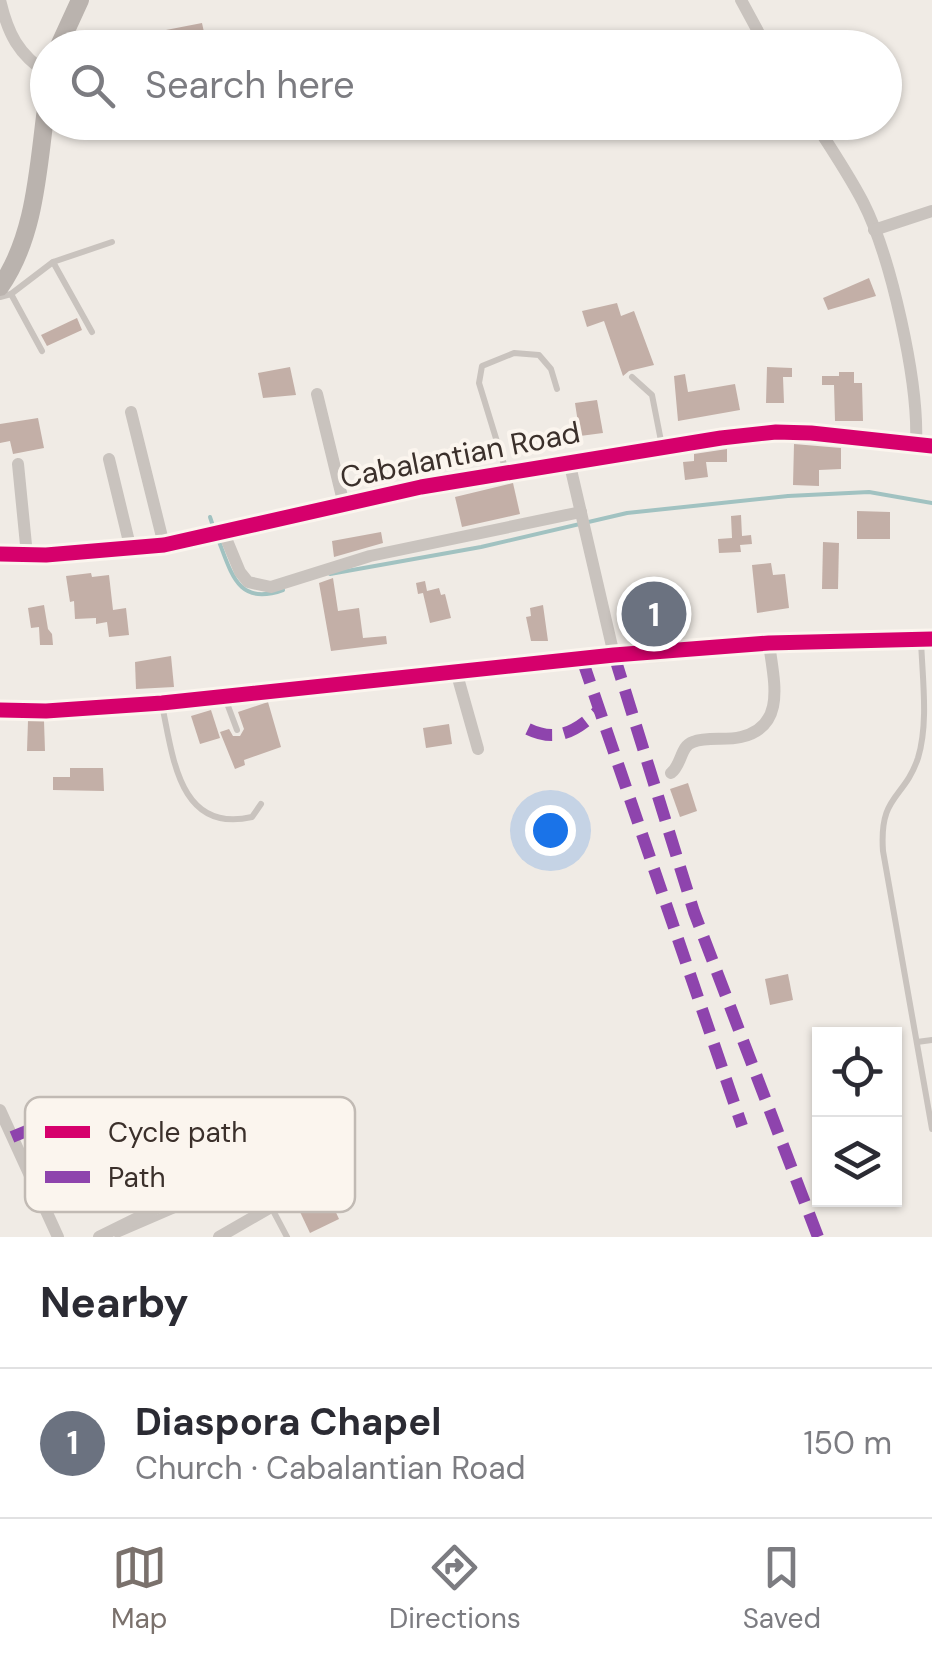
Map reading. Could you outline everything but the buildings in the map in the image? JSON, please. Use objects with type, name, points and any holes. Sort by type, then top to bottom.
[{"type":"main road","points":[[66,30],[80,0]]},
{"type":"main road","points":[[5,290],[26,235],[41,140]]},
{"type":"street","points":[[0,0],[12,42],[30,62]]},
{"type":"street","points":[[740,0],[757,30]]},
{"type":"street","points":[[825,140],[864,204],[874,230],[923,405],[924,445]]},
{"type":"street","points":[[874,230],[932,211]]},
{"type":"street","points":[[317,394],[344,504]]},
{"type":"street","points":[[131,412],[164,544]]},
{"type":"street","name":"Cabalantian Road","points":[[0,554],[131,550],[506,472],[776,432],[924,445]]},
{"type":"street","points":[[109,459],[131,550]]},
{"type":"street","points":[[569,462],[614,656]]},
{"type":"street","points":[[18,464],[27,555]]},
{"type":"street","points":[[223,531],[248,582],[271,587],[370,556],[582,515]]},
{"type":"street","points":[[0,710],[162,704],[769,643],[926,639]]},
{"type":"street","points":[[672,773],[680,765],[686,745],[739,738],[768,721],[776,696],[769,643]]},
{"type":"street","points":[[456,672],[478,749]]},
{"type":"street","points":[[0,1110],[25,1165]]},
{"type":"street","points":[[47,1212],[58,1237]]},
{"type":"street","points":[[99,1237],[150,1212]]},
{"type":"street","points":[[219,1237],[262,1212]]},
{"type":"lane","points":[[0,297],[5,290],[53,262],[112,242]]},
{"type":"lane","points":[[53,262],[92,332]]},
{"type":"lane","points":[[5,290],[42,351]]},
{"type":"lane","points":[[506,472],[479,383],[482,366],[514,352],[539,355],[551,369],[557,388]]},
{"type":"lane","points":[[632,377],[652,395],[662,447]]},
{"type":"lane","points":[[926,639],[918,758],[888,805],[882,826],[883,851],[932,1129]]},
{"type":"lane","points":[[224,696],[237,730]]},
{"type":"lane","points":[[162,704],[176,771],[198,808],[208,816],[238,820],[252,817],[261,804]]},
{"type":"lane","points":[[917,1042],[932,1040]]},
{"type":"lane","points":[[112,1237],[171,1212]]},
{"type":"lane","points":[[274,1212],[287,1237]]},
{"type":"waterway","points":[[330,574],[481,547],[627,513],[788,496],[869,492],[932,503]]},
{"type":"waterway","points":[[210,517],[213,526]]},
{"type":"waterway","points":[[218,539],[233,575],[246,590],[256,594],[283,590]]},
{"type":"marked path","points":[[614,655],[694,912],[818,1237]]},
{"type":"marked path","points":[[582,659],[742,1126]]},
{"type":"marked path","points":[[528,729],[548,735],[566,733],[598,711]]},
{"type":"marked path","points":[[12,1137],[25,1132]]},
{"type":"cycle path","points":[[0,554],[46,555],[164,545],[421,487],[721,438],[811,433],[932,446]]},
{"type":"cycle path","points":[[0,710],[162,703],[614,655],[769,643],[932,639]]},
{"type":"place","name":"Diaspora Chapel","points":[[654,614]]}]
